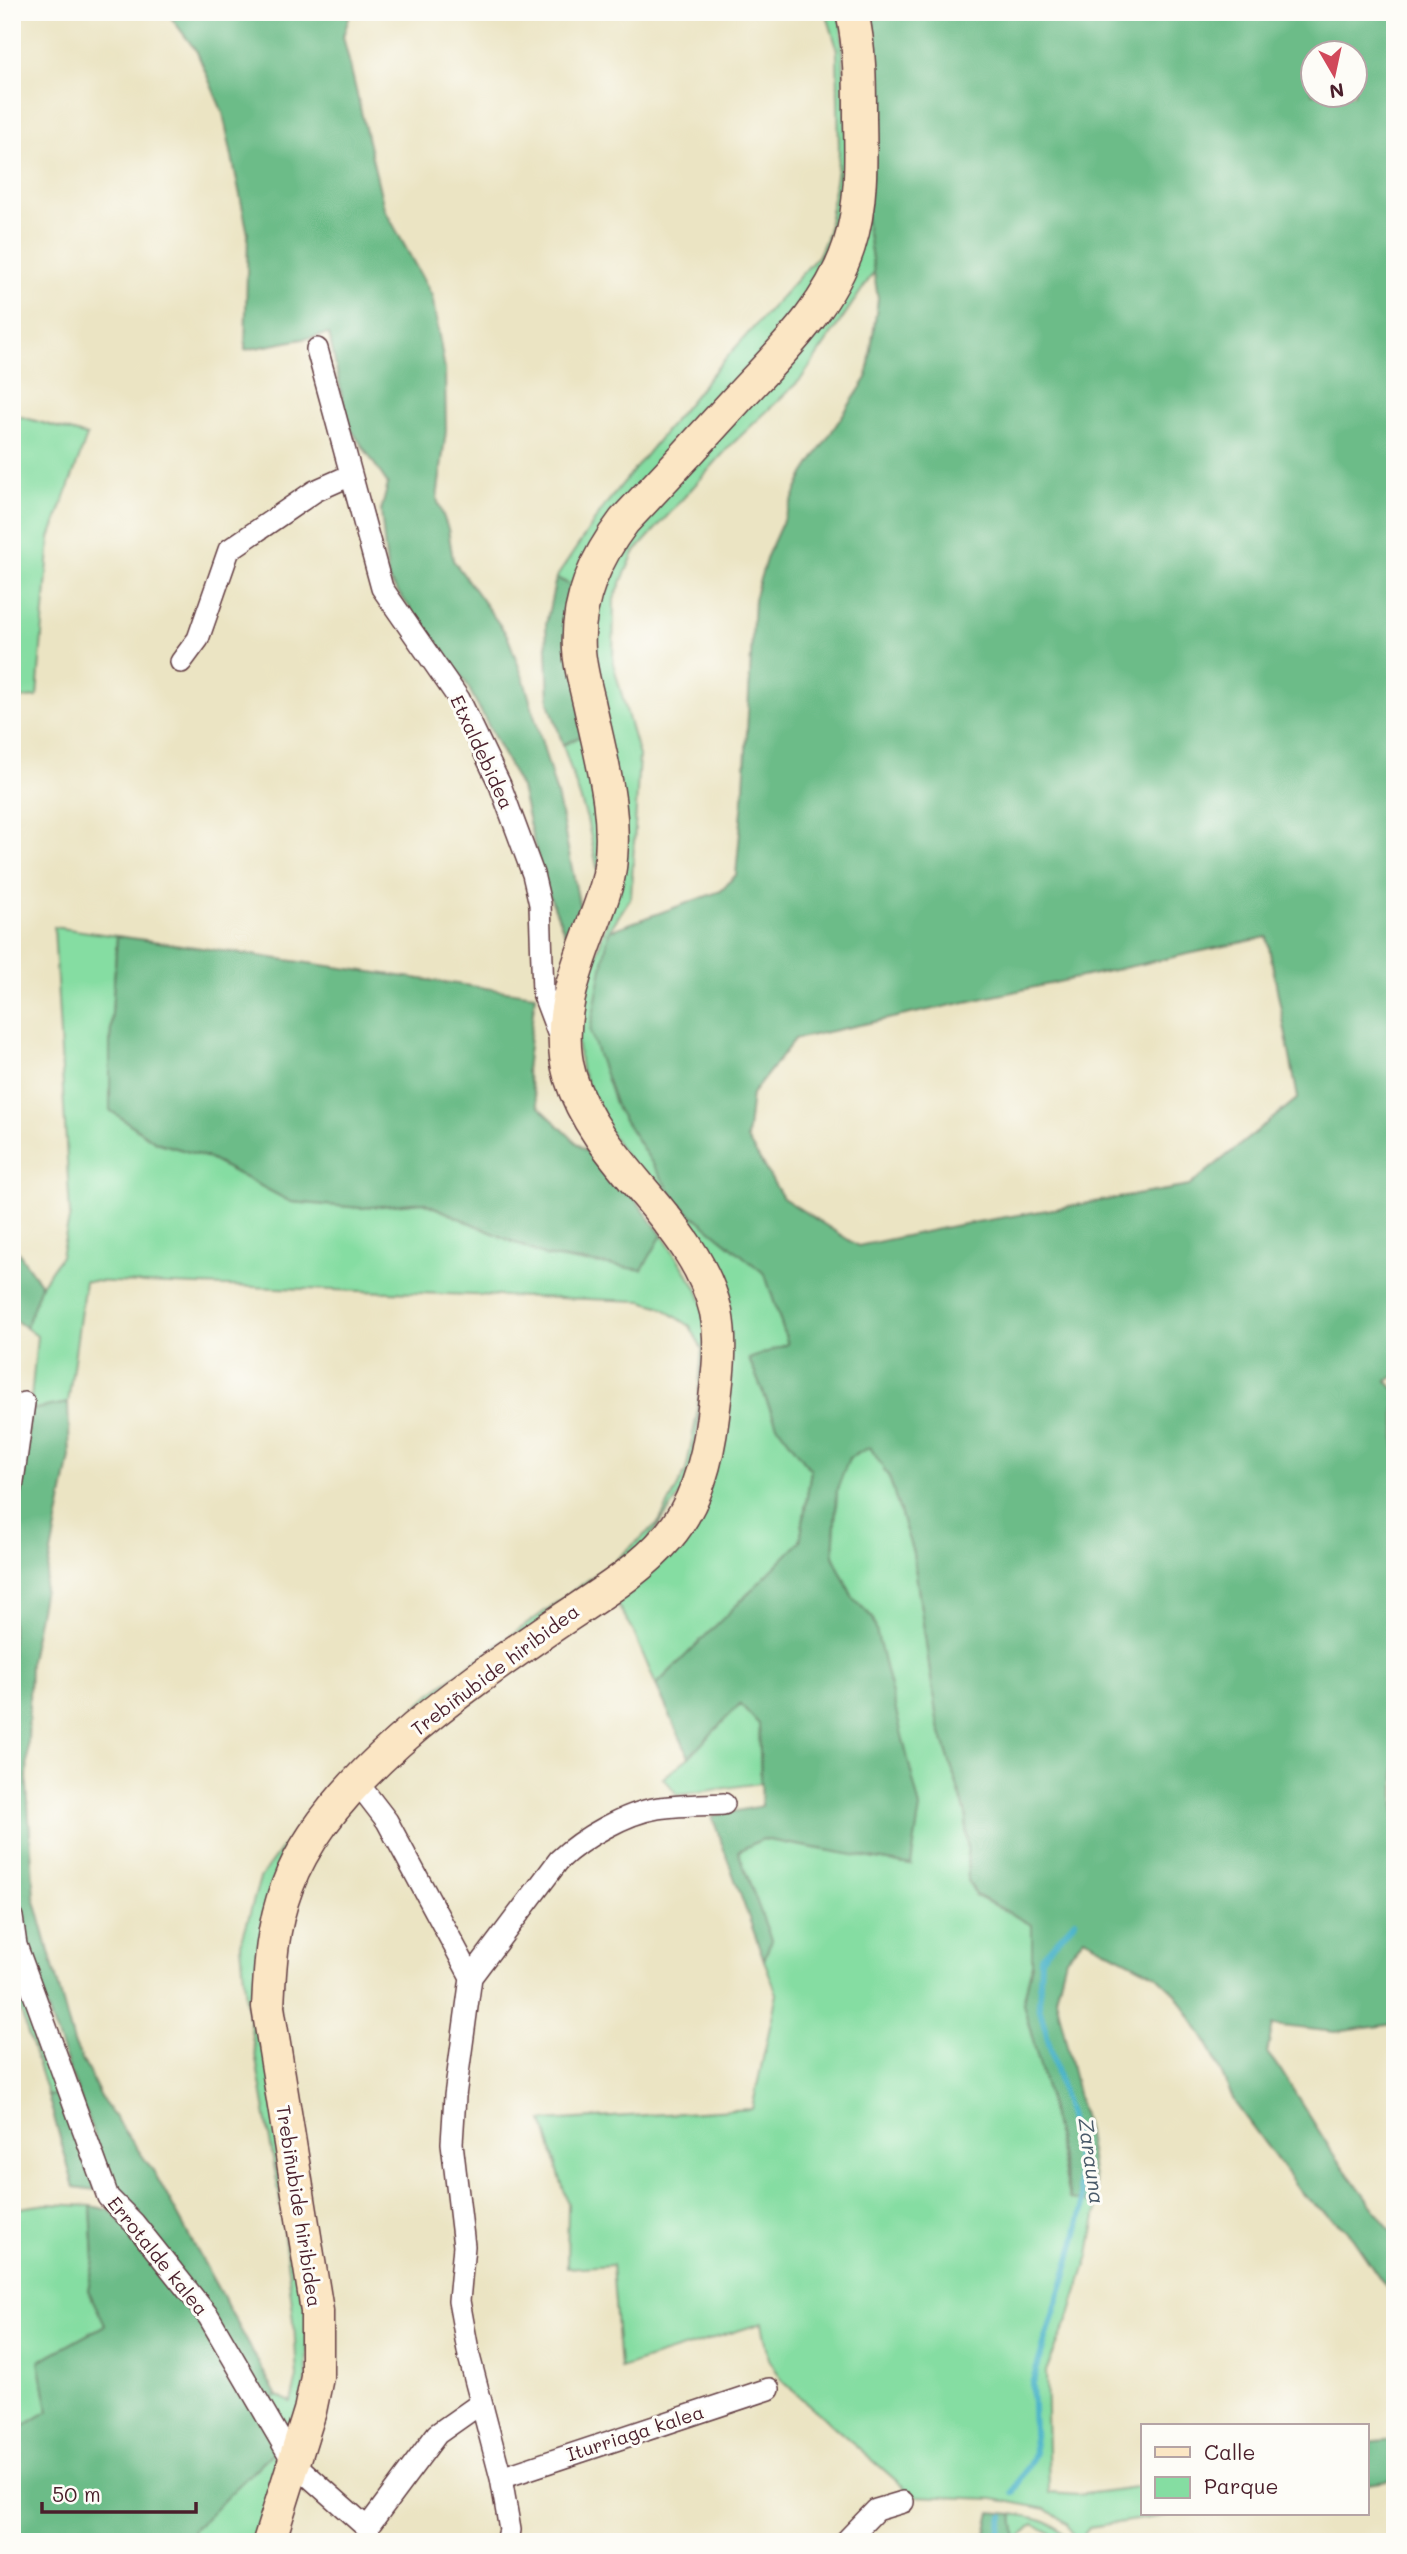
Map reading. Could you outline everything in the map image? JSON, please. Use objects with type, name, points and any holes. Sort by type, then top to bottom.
[{"type":"street","points":[[563,1047],[570,992],[609,876],[612,844],[611,811],[605,772],[579,653],[579,626],[584,599],[592,573],[606,545],[786,346],[823,298],[838,272],[849,245],[859,185],[859,66],[852,12]]},
{"type":"street","name":"Etxaldebidea","points":[[317,349],[382,589],[459,699],[500,785],[538,894],[543,950],[543,993],[563,1047]]},
{"type":"street","points":[[181,662],[198,639],[229,550],[315,491],[351,475]]},
{"type":"street","name":"Trebiñubide hiribidea","points":[[269,2542],[310,2411],[317,2377],[317,2311],[268,2007],[274,1926],[287,1886],[299,1857],[314,1832],[357,1782],[401,1740],[447,1701],[635,1568],[667,1539],[693,1498],[705,1461],[719,1359],[716,1314],[709,1289],[685,1245],[597,1131],[583,1108],[571,1080],[563,1047]]},
{"type":"street","points":[[12,1488],[24,1403]]},
{"type":"street","points":[[357,1782],[387,1821],[471,1978]]},
{"type":"street","points":[[507,2542],[510,2530],[501,2477],[469,2356],[459,2301],[464,2246],[452,2143],[455,2096],[471,1978],[559,1860],[579,1843],[628,1818],[657,1808],[723,1804]]},
{"type":"street","name":"Errotalde kalea","points":[[12,1917],[16,1945],[108,2197],[134,2223],[209,2317],[294,2463],[370,2535]]},
{"type":"street","name":"Iturriaga kalea","points":[[501,2477],[769,2389]]},
{"type":"street","points":[[370,2535],[437,2434],[481,2403]]},
{"type":"street","points":[[845,2542],[876,2510],[902,2502]]},
{"type":"green space","points":[[167,12],[351,12],[343,36],[384,208],[432,296],[445,370],[446,431],[437,499],[448,529],[453,560],[507,635],[525,683],[558,799],[584,928],[572,951],[542,877],[521,788],[465,681],[388,579],[381,511],[388,484],[348,425],[329,334],[245,350],[248,234],[223,113],[197,52]]},
{"type":"green space","points":[[826,12],[841,12],[849,188],[821,290],[575,587],[556,578],[606,504],[717,368],[819,255],[828,233],[839,153],[837,48]]},
{"type":"green space","points":[[863,12],[1395,12],[1395,1376],[1387,1381],[1395,1390],[1395,2024],[1335,2032],[1273,2025],[1267,2053],[1334,2155],[1395,2237],[1395,2300],[1346,2229],[1304,2196],[1235,2103],[1210,2048],[1177,1995],[1156,1975],[1084,1938],[1066,1958],[1056,1998],[1087,2133],[1098,2204],[1070,2199],[1048,2096],[1023,2003],[1032,1964],[1032,1925],[976,1895],[968,1880],[966,1814],[937,1720],[913,1553],[889,1477],[870,1447],[849,1458],[837,1489],[833,1556],[853,1598],[873,1618],[920,1808],[911,1865],[763,1839],[738,1851],[771,1940],[764,1960],[712,1816],[762,1806],[759,1724],[740,1704],[689,1757],[656,1685],[800,1542],[811,1470],[777,1425],[749,1359],[788,1344],[765,1274],[678,1203],[617,1109],[590,1031],[609,931],[721,891],[736,875],[744,788],[754,599],[767,556],[804,474],[867,378],[878,299],[866,219]],"holes":[[[1267,937],[1298,1098],[1189,1186],[953,1226],[858,1246],[783,1198],[747,1139],[752,1094],[795,1039]]]},
{"type":"green space","points":[[866,219],[874,272],[801,379],[730,446],[634,553],[614,599],[613,663],[639,756],[631,897],[609,931],[678,1203],[765,1274],[788,1345],[749,1359],[777,1425],[811,1470],[800,1543],[656,1685],[631,1626],[612,1597],[694,1524],[725,1313],[605,1124],[581,1070],[575,1026],[610,911],[588,637],[599,583],[617,548]]},
{"type":"green space","points":[[12,414],[87,436],[50,538],[37,697],[12,699]]},
{"type":"green space","points":[[556,578],[575,587],[587,733],[563,745],[549,702],[546,624]]},
{"type":"green space","points":[[587,733],[602,811],[599,876],[587,819],[563,745]]},
{"type":"green space","points":[[54,927],[117,936],[110,1044],[110,1110],[156,1142],[206,1157],[291,1202],[361,1208],[423,1202],[545,1256],[585,1263],[662,1235],[697,1288],[710,1323],[692,1478],[636,1557],[435,1702],[269,1903],[307,2296],[307,2379],[290,2438],[269,2404],[277,2396],[291,2402],[297,2377],[294,2321],[279,2193],[246,2001],[241,1944],[260,1878],[311,1808],[430,1694],[617,1559],[659,1522],[686,1471],[697,1414],[702,1349],[690,1326],[659,1306],[642,1301],[85,1281],[68,1403],[30,1410],[37,1336],[26,1328],[41,1285],[61,1256],[70,1215]]},
{"type":"green space","points":[[117,936],[535,995],[526,1071],[538,1106],[581,1147],[614,1171],[662,1235],[642,1270],[545,1256],[423,1202],[361,1208],[291,1202],[206,1157],[156,1142],[110,1110],[110,1044]]},
{"type":"green space","points":[[12,1243],[41,1285],[26,1328],[12,1318]]},
{"type":"green space","points":[[68,1403],[70,1457],[30,1660],[27,1784],[34,1897],[74,2043],[103,2101],[154,2172],[277,2396],[269,2404],[114,2190],[25,1949],[12,1847],[12,1591],[30,1410]]},
{"type":"green space","points":[[870,1447],[889,1477],[913,1553],[937,1720],[966,1814],[968,1880],[976,1896],[1033,1925],[1032,1964],[1023,2004],[1048,2096],[1069,2199],[1098,2204],[1089,2255],[1070,2315],[1046,2371],[1049,2493],[1078,2495],[1141,2486],[1141,2516],[1163,2516],[1089,2527],[1082,2538],[1084,2542],[1077,2542],[1067,2524],[1046,2509],[994,2499],[914,2496],[784,2383],[769,2359],[762,2323],[620,2368],[612,2265],[567,2268],[568,2204],[543,2121],[752,2109],[777,1994],[764,1960],[771,1940],[737,1852],[762,1839],[911,1865],[873,1618],[853,1598],[833,1556],[837,1489],[849,1458]]},
{"type":"green space","points":[[740,1703],[759,1724],[761,1783],[678,1795],[663,1778],[689,1757]]},
{"type":"green space","points":[[12,1960],[65,2093],[48,2096],[12,1984]]},
{"type":"green space","points":[[65,2093],[96,2190],[74,2187],[48,2096]]},
{"type":"green space","points":[[47,2204],[91,2206],[94,2260],[88,2290],[106,2325],[40,2361],[48,2411],[12,2433],[12,2209]]},
{"type":"green space","points":[[91,2206],[110,2210],[174,2280],[278,2447],[193,2530],[196,2542],[12,2542],[12,2433],[48,2411],[39,2361],[105,2325],[88,2290],[94,2260]]},
{"type":"green space","points":[[1395,2439],[1395,2480],[1368,2484],[1368,2442]]},
{"type":"green space","points":[[278,2447],[283,2470],[259,2542],[196,2542],[192,2530]]},
{"type":"green space","points":[[991,2512],[1013,2514],[1016,2542],[984,2542]]},
{"type":"green space","points":[[1013,2514],[1052,2524],[1069,2542],[1057,2542],[1051,2533],[1033,2524],[1016,2541]]},
{"type":"waterway","name":"Zarauna","points":[[1013,2493],[1035,2453],[1032,2384],[1083,2209],[1072,2128],[1039,2006],[1041,1958],[1075,1921]]},
{"type":"waterway","name":"Zarauna","points":[[997,2542],[1003,2517]]}]
